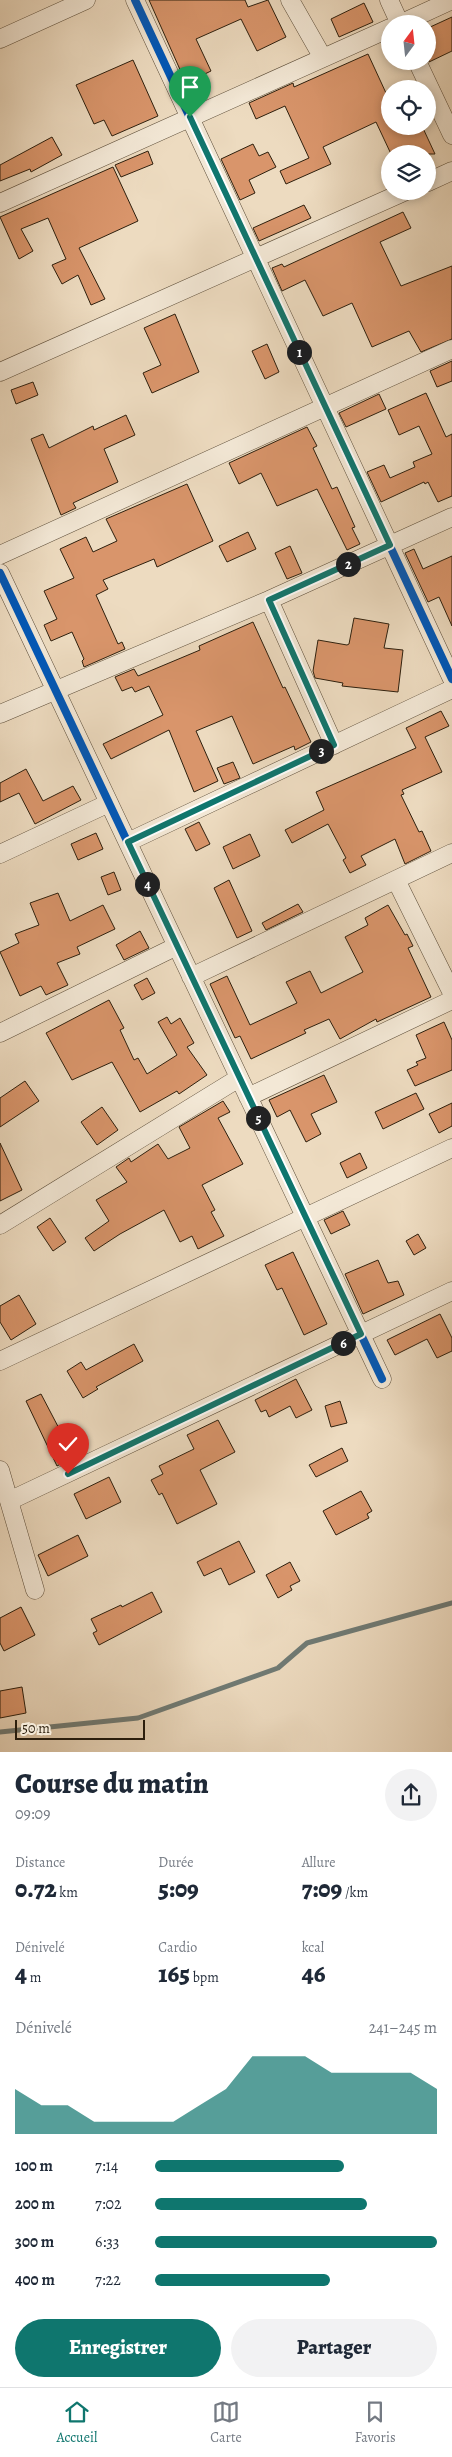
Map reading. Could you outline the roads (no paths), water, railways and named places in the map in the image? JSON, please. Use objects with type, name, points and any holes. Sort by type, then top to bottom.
[{"type":"street","points":[[0,39],[86,0]]},
{"type":"street","points":[[135,0],[452,679]]},
{"type":"street","points":[[290,0],[323,58]]},
{"type":"street","points":[[389,0],[396,15]]},
{"type":"street","points":[[420,15],[452,0]]},
{"type":"street","points":[[0,203],[381,32]]},
{"type":"street","points":[[421,70],[452,136]]},
{"type":"street","points":[[436,178],[452,171]]},
{"type":"street","points":[[0,372],[386,200]]},
{"type":"street","points":[[0,555],[452,349]]},
{"type":"street","points":[[0,714],[269,600],[452,517]]},
{"type":"street","points":[[0,573],[382,1379]]},
{"type":"street","points":[[269,600],[334,745]]},
{"type":"street","points":[[128,842],[452,689]]},
{"type":"street","points":[[0,854],[109,803]]},
{"type":"street","points":[[191,977],[452,853]]},
{"type":"street","points":[[396,880],[452,993]]},
{"type":"street","points":[[0,1033],[177,946]]},
{"type":"street","points":[[248,1097],[452,1000]]},
{"type":"street","points":[[0,1226],[239,1078]]},
{"type":"street","points":[[0,1361],[452,1148]]},
{"type":"street","points":[[9,1501],[452,1291]]},
{"type":"street","points":[[0,1470],[35,1590]]},
{"type":"waterway","points":[[0,1732],[138,1718],[278,1668],[307,1643],[452,1603]]}]
